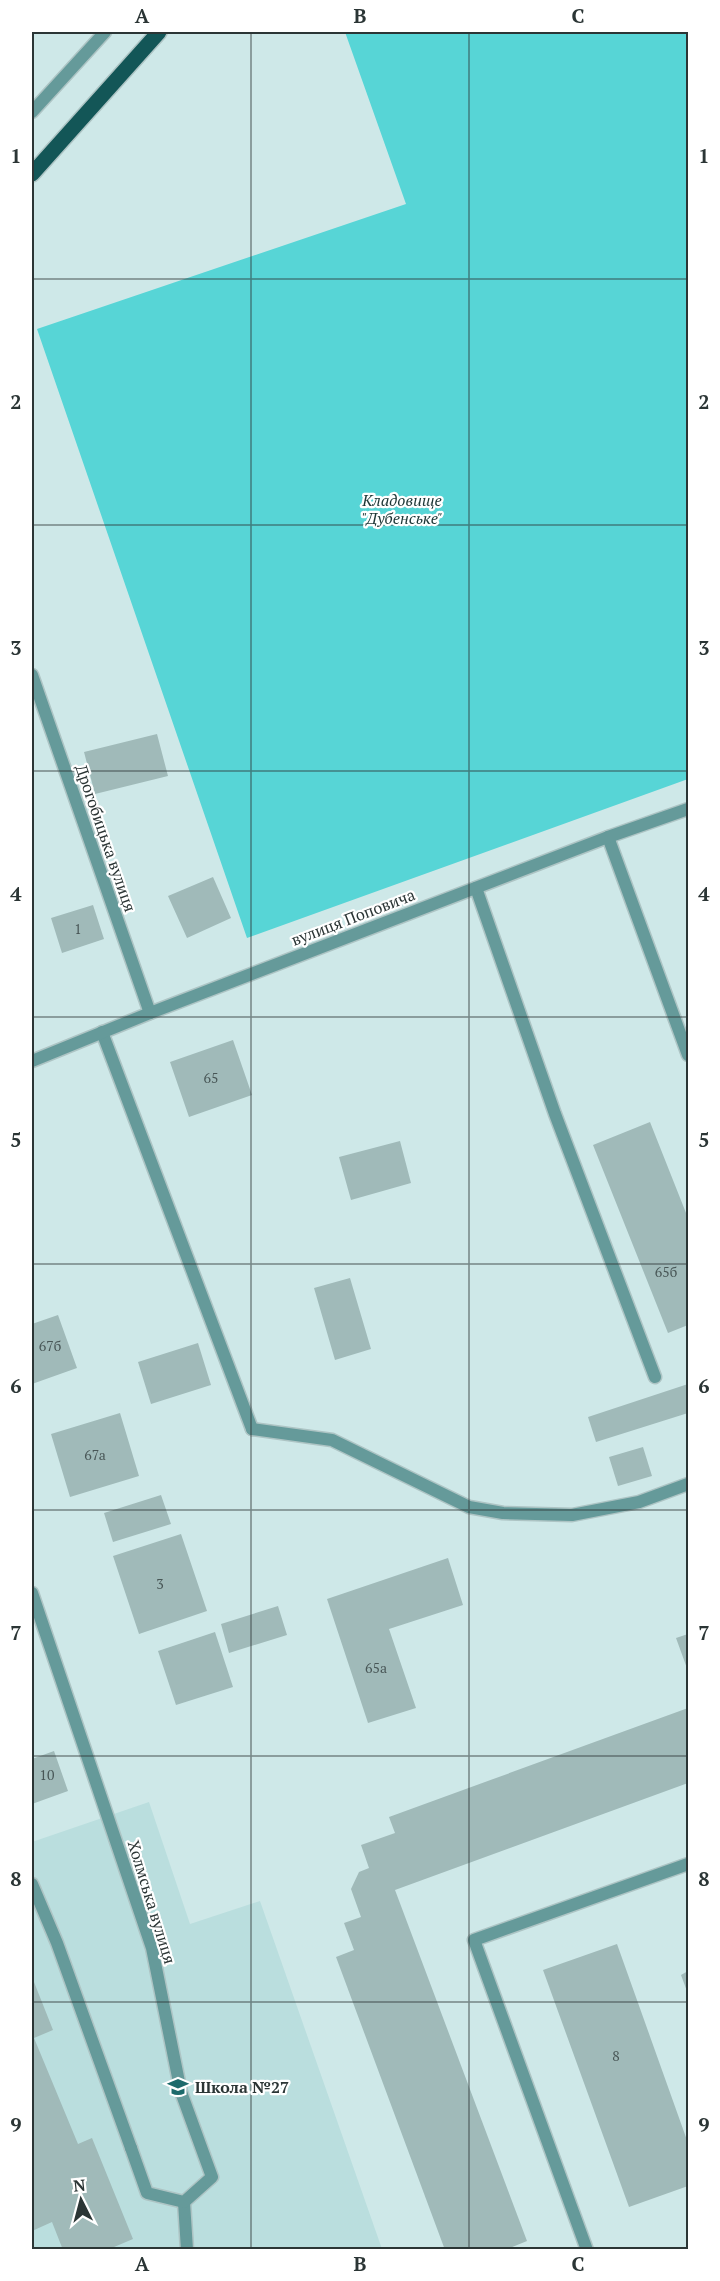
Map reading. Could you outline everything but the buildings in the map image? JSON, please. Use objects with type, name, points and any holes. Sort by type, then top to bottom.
[{"type":"main road","points":[[32,174],[159,32]]},
{"type":"street","points":[[32,112],[105,32]]},
{"type":"street","name":"Дрогобицька вулиця","points":[[32,675],[150,1013]]},
{"type":"street","name":"вулиця Поповича","points":[[32,1061],[150,1013],[608,837],[688,809]]},
{"type":"street","points":[[608,837],[688,1055]]},
{"type":"street","points":[[476,888],[559,1125],[655,1377]]},
{"type":"street","points":[[102,1032],[252,1429],[332,1440],[469,1507],[503,1513],[572,1515],[639,1502],[688,1484]]},
{"type":"street","name":"Холмська вулиця","points":[[32,1593],[152,1948],[181,2092],[212,2177],[184,2202]]},
{"type":"street","points":[[587,2250],[474,1940],[688,1864]]},
{"type":"street","points":[[32,1884],[57,1943],[147,2193],[184,2202],[187,2250]]},
{"type":"shaded area","name":"Школа №27","points":[[149,1802],[190,1924],[260,1901],[382,2249],[32,2249],[32,1842]]},
{"type":"green space","name":"Кладовище \"Дубенське\"","points":[[345,32],[688,32],[688,779],[247,938],[37,329],[406,204]]},
{"type":"place","name":"Школа №27","points":[[178,2087]]}]
